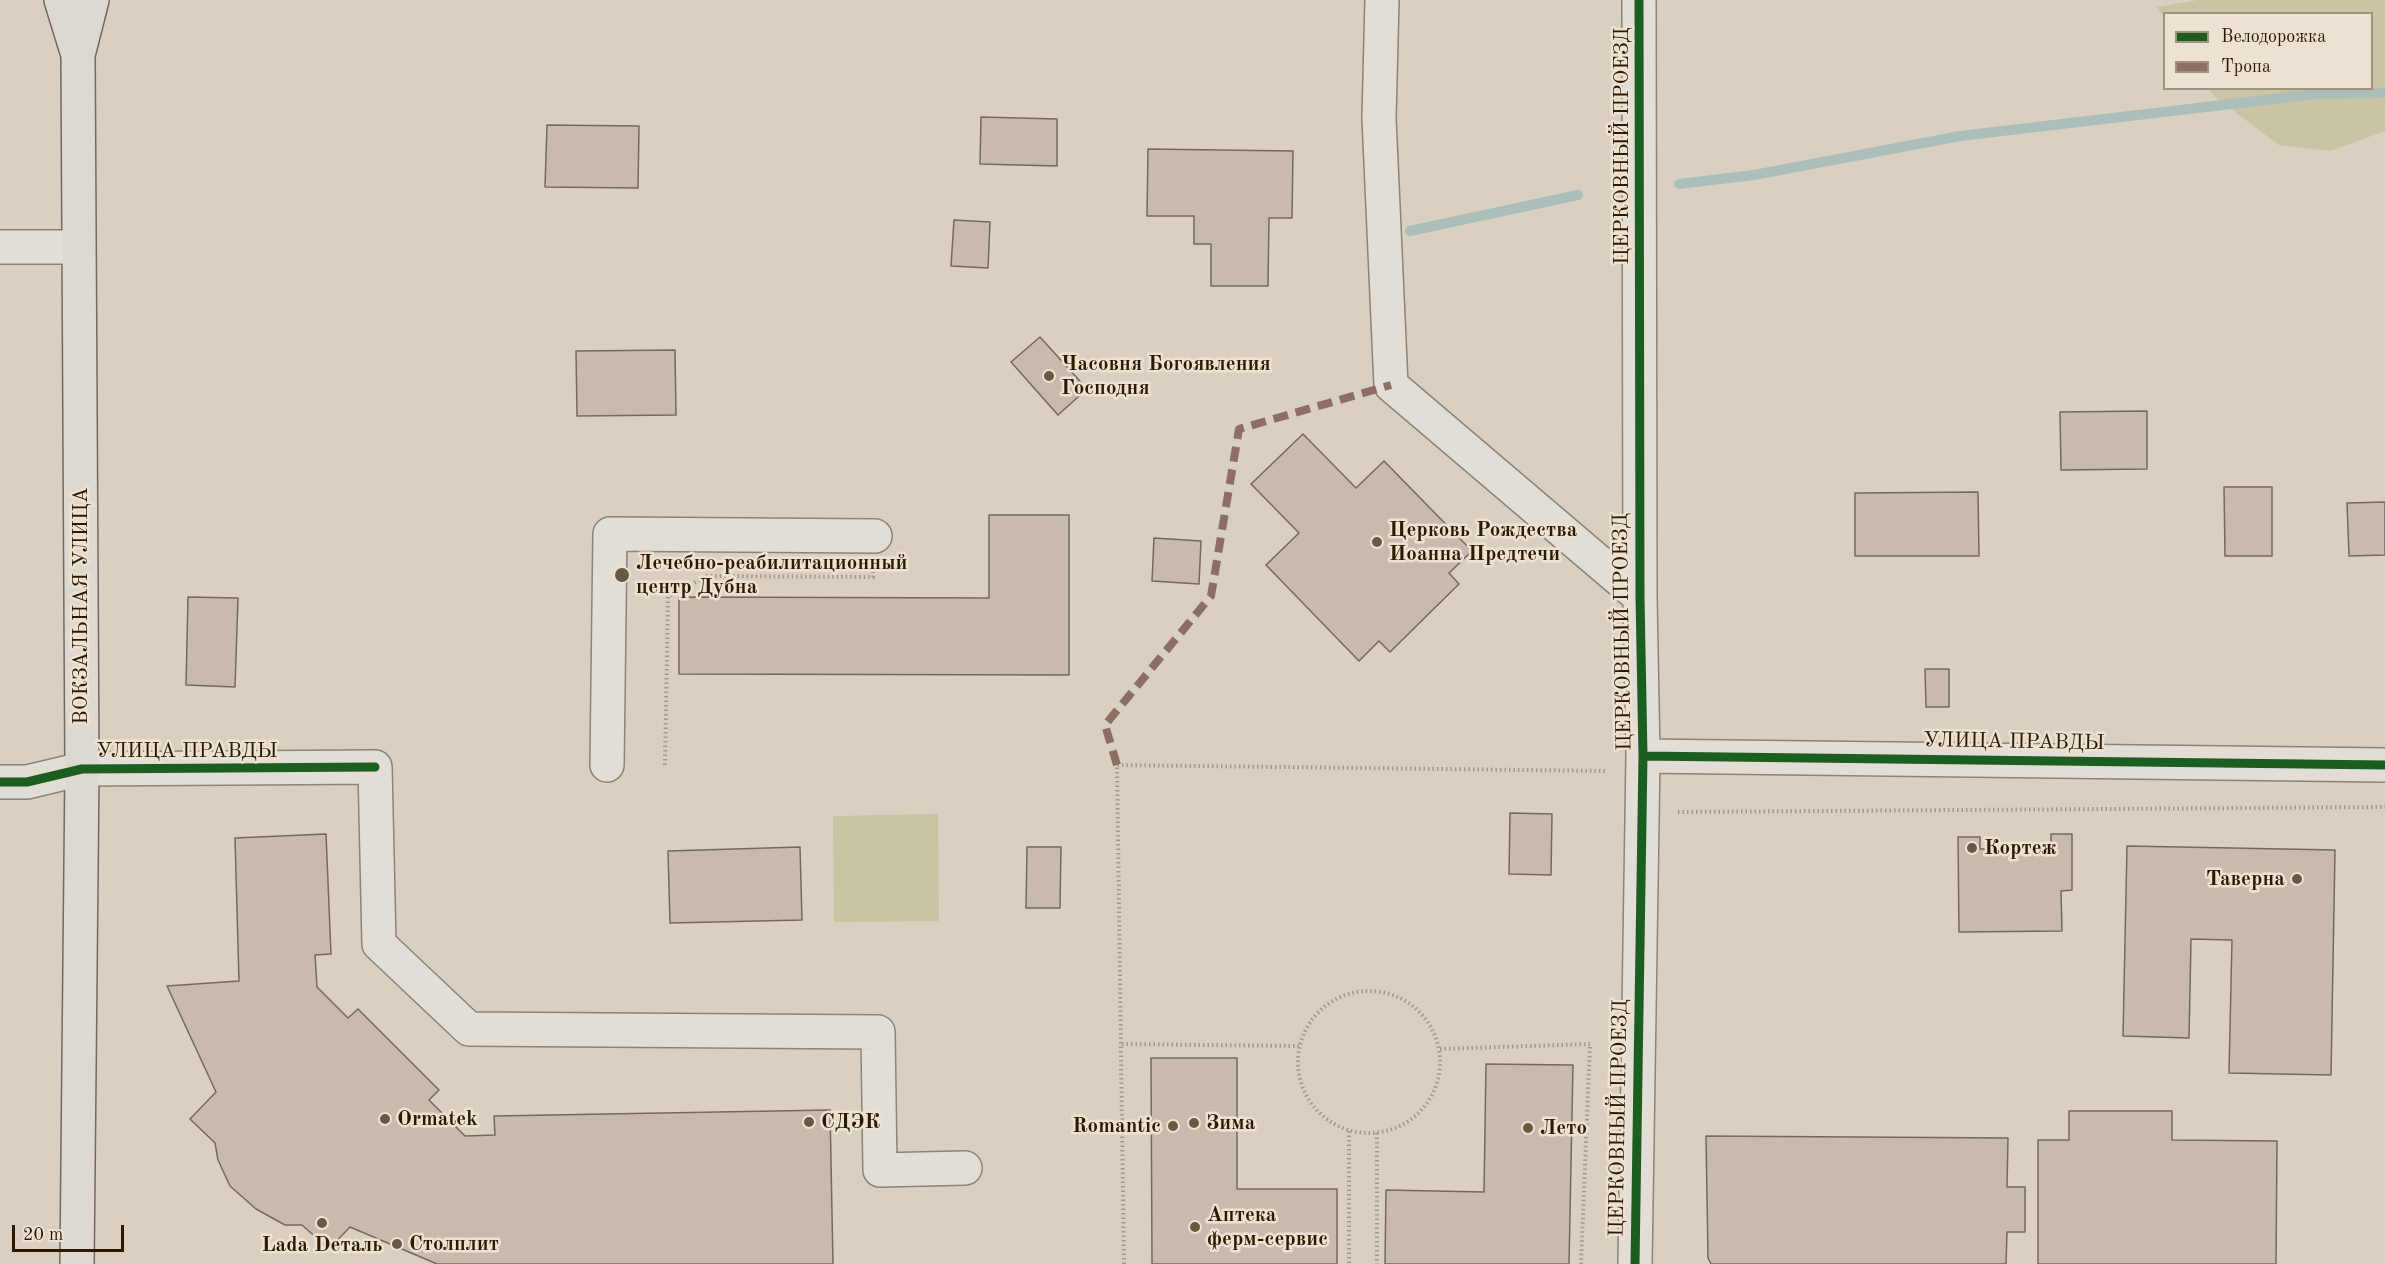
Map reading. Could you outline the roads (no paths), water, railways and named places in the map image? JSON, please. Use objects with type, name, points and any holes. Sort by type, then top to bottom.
[{"type":"main road","name":"ВОКЗАЛЬНАЯ УЛИЦА","points":[[61,0],[78,55]]},
{"type":"main road","name":"ВОКЗАЛЬНАЯ УЛИЦА","points":[[77,1264],[82,770],[78,55],[92,0]]},
{"type":"street","points":[[1382,0],[1379,118],[1391,384],[1640,597]]},
{"type":"street","name":"ЦЕРКОВНЫЙ ПРОЕЗД","points":[[1635,1264],[1643,764],[1640,597],[1640,0]]},
{"type":"street","points":[[0,247],[78,247]]},
{"type":"street","points":[[607,765],[610,534],[875,536]]},
{"type":"street","name":"УЛИЦА ПРАВДЫ","points":[[1643,764],[2385,765]]},
{"type":"street","name":"УЛИЦА ПРАВДЫ","points":[[0,782],[27,782],[82,770],[375,768],[379,944],[469,1029],[878,1032],[880,1170],[965,1168]]},
{"type":"waterway","points":[[1679,184],[1754,175],[1960,136],[2316,94],[2385,93]]},
{"type":"waterway","points":[[1410,231],[1578,195]]},
{"type":"place","name":"Часовня Богоявления Господня","points":[[1049,376]]},
{"type":"place","name":"Церковь Рождества Иоанна Предтечи","points":[[1377,542]]},
{"type":"place","name":"Лечебно-реабилитационный центр Дубна","points":[[622,575]]},
{"type":"place","name":"Кортеж","points":[[1972,848]]},
{"type":"place","name":"Таверна","points":[[2297,879]]},
{"type":"place","name":"Ormatek","points":[[385,1119]]},
{"type":"place","name":"СДЭК","points":[[809,1122]]},
{"type":"place","name":"Зима","points":[[1194,1123]]},
{"type":"place","name":"Romantic","points":[[1173,1126]]},
{"type":"place","name":"Лето","points":[[1528,1128]]},
{"type":"place","name":"Lada Dеталь","points":[[322,1223]]},
{"type":"place","name":"Аптека ферм-сервис","points":[[1195,1227]]},
{"type":"place","name":"Столплит","points":[[397,1244]]}]
